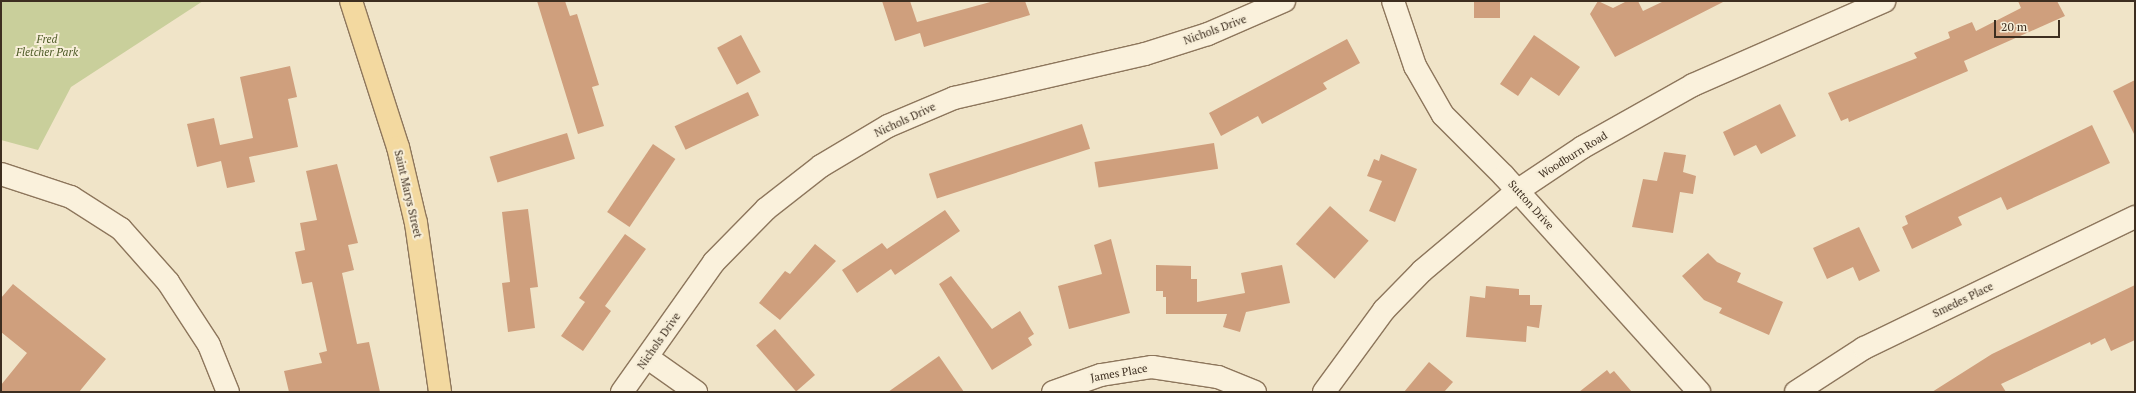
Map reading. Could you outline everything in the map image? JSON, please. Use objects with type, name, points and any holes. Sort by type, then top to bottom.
[{"type":"main road","name":"Saint Marys Street","points":[[351,1],[398,147],[416,224],[440,392]]},
{"type":"street","name":"Nichols Drive","points":[[622,392],[648,358],[714,262],[766,209],[821,166],[888,126],[954,98],[1145,54],[1208,34],[1284,1]]},
{"type":"street","name":"Sutton Drive","points":[[1392,1],[1415,66],[1440,109],[1518,191],[1699,392]]},
{"type":"street","name":"Woodburn Road","points":[[1324,392],[1384,310],[1422,271],[1518,191],[1583,147],[1693,85],[1884,1]]},
{"type":"street","points":[[1,174],[71,197],[121,229],[168,282],[209,345],[228,392]]},
{"type":"street","name":"Smedes Place","points":[[1796,392],[1864,348],[2135,217]]},
{"type":"street","points":[[648,358],[696,392]]},
{"type":"street","name":"James Place","points":[[1053,392],[1101,374],[1152,367],[1218,376],[1255,392]]},
{"type":"green space","name":"Fred Fletcher Park","points":[[1,1],[203,1],[71,87],[38,150],[1,140]]},
{"type":"building","points":[[537,1],[565,1],[570,16],[577,14],[599,85],[592,87],[604,126],[578,134]]},
{"type":"building","points":[[882,1],[910,1],[917,22],[994,1],[1025,1],[1030,15],[924,47],[920,33],[895,41]]},
{"type":"building","points":[[1474,1],[1500,1],[1500,18],[1474,18]]},
{"type":"building","points":[[1598,1],[1613,8],[1627,1],[1638,1],[1643,11],[1664,1],[1725,1],[1615,57],[1590,14]]},
{"type":"building","points":[[2018,1],[2057,1],[2065,16],[1964,61],[1968,71],[1849,122],[1848,118],[1841,121],[1828,93],[1917,58],[1914,53],[1950,38],[1948,32],[1972,22],[1976,31],[2021,8]]},
{"type":"building","points":[[741,35],[761,72],[737,85],[717,48]]},
{"type":"building","points":[[1534,35],[1580,67],[1559,96],[1531,77],[1518,96],[1500,84]]},
{"type":"building","points":[[1347,39],[1360,63],[1323,83],[1327,89],[1262,124],[1258,116],[1221,136],[1209,113]]},
{"type":"building","points":[[290,66],[297,97],[288,99],[298,147],[249,157],[255,182],[227,188],[221,161],[197,167],[187,124],[214,118],[220,145],[253,138],[240,77]]},
{"type":"building","points":[[2135,80],[2135,136],[2113,91]]},
{"type":"building","points":[[748,92],[759,116],[686,150],[675,126]]},
{"type":"building","points":[[1780,104],[1796,136],[1761,154],[1756,145],[1734,156],[1723,132]]},
{"type":"building","points":[[1082,124],[1090,149],[937,198],[929,174]]},
{"type":"building","points":[[2092,125],[2110,163],[2007,210],[2001,197],[1958,217],[1962,225],[1912,249],[1902,227],[1908,224],[1905,216]]},
{"type":"building","points":[[567,133],[575,159],[497,183],[490,157]]},
{"type":"building","points":[[1214,143],[1218,169],[1099,188],[1094,162]]},
{"type":"building","points":[[653,144],[675,159],[630,227],[607,212]]},
{"type":"building","points":[[1664,152],[1686,155],[1683,172],[1696,176],[1693,194],[1680,192],[1673,233],[1632,227],[1643,179],[1657,181]]},
{"type":"building","points":[[1381,154],[1417,169],[1395,222],[1369,211],[1382,181],[1367,176],[1374,159],[1379,161]]},
{"type":"building","points":[[337,164],[358,243],[348,245],[354,270],[342,273],[357,344],[369,342],[380,392],[289,392],[284,371],[322,363],[319,353],[327,351],[312,282],[302,284],[295,252],[305,250],[300,223],[317,220],[306,171]]},
{"type":"building","points":[[1330,206],[1369,241],[1335,279],[1296,244]]},
{"type":"building","points":[[528,209],[538,287],[530,288],[535,328],[508,332],[502,283],[510,282],[502,212]]},
{"type":"building","points":[[945,210],[960,231],[895,275],[891,269],[857,293],[842,270],[882,243],[887,249]]},
{"type":"building","points":[[1859,227],[1880,271],[1859,281],[1853,267],[1827,279],[1813,248]]},
{"type":"building","points":[[625,234],[646,249],[605,306],[611,311],[583,351],[561,336],[585,302],[579,298]]},
{"type":"building","points":[[1111,239],[1130,313],[1069,329],[1058,286],[1102,274],[1094,245]]},
{"type":"building","points":[[815,244],[836,261],[780,320],[759,303],[785,271],[790,274]]},
{"type":"building","points":[[1708,253],[1717,262],[1741,273],[1737,282],[1783,302],[1769,335],[1719,313],[1722,308],[1704,300],[1682,276]]},
{"type":"building","points":[[1156,265],[1191,266],[1191,279],[1197,279],[1197,302],[1245,293],[1241,273],[1282,265],[1290,303],[1246,312],[1240,332],[1223,327],[1227,314],[1166,314],[1166,297],[1163,297],[1163,291],[1156,291]]},
{"type":"building","points":[[951,276],[992,329],[1020,311],[1034,334],[1028,338],[1032,345],[992,370],[939,284]]},
{"type":"building","points":[[13,284],[106,359],[79,392],[1,392],[1,385],[27,353],[1,332],[1,298]]},
{"type":"building","points":[[2135,285],[2135,340],[2111,351],[2105,338],[2091,345],[2090,342],[2001,384],[2006,392],[1932,392],[1992,354]]},
{"type":"building","points":[[1486,286],[1519,289],[1519,295],[1530,295],[1530,305],[1542,305],[1539,328],[1527,326],[1526,342],[1466,337],[1470,296],[1485,298]]},
{"type":"building","points":[[775,329],[815,375],[796,391],[756,345]]},
{"type":"building","points":[[939,356],[964,392],[888,392]]},
{"type":"building","points":[[1429,362],[1453,382],[1444,392],[1404,392]]},
{"type":"building","points":[[1607,370],[1610,374],[1614,371],[1632,392],[1579,392]]}]
